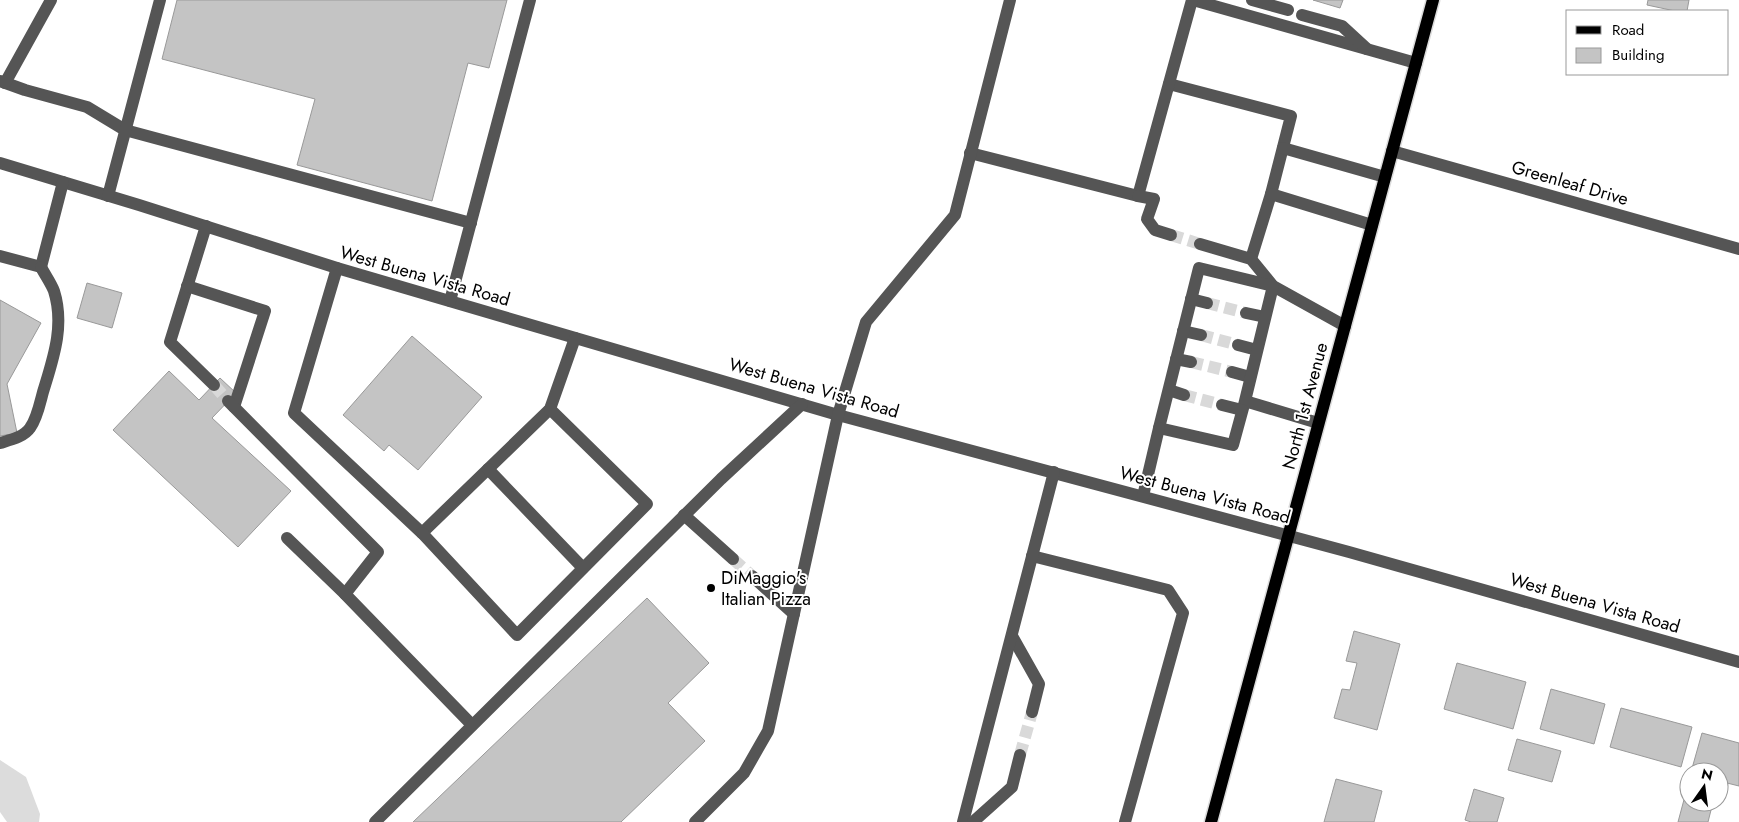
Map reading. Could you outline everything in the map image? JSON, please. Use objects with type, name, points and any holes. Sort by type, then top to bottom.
[{"type":"main road","name":"North 1st Avenue","points":[[1211,822],[1433,0]]},
{"type":"street","points":[[51,0],[3,82],[87,107],[125,130],[471,223]]},
{"type":"street","points":[[108,196],[160,0]]},
{"type":"street","points":[[450,301],[530,0]]},
{"type":"street","points":[[695,822],[744,773],[768,731],[838,415],[866,322],[954,215],[1010,0]]},
{"type":"street","points":[[1138,196],[1193,0],[1416,63]]},
{"type":"street","points":[[1252,0],[1288,10]]},
{"type":"street","points":[[1302,14],[1342,26],[1368,50]]},
{"type":"street","points":[[1169,84],[1291,116],[1271,194],[1251,260]]},
{"type":"street","points":[[1283,148],[1385,177]]},
{"type":"street","name":"Greenleaf Drive","points":[[1392,151],[1739,249]]},
{"type":"street","points":[[970,153],[1154,199],[1148,219],[1155,230],[1170,235]]},
{"type":"street","name":"West Buena Vista Road","points":[[0,163],[338,268],[838,415],[1349,552],[1739,662]]},
{"type":"street","points":[[0,443],[19,437],[30,428],[36,416],[54,357],[58,336],[59,312],[54,290],[41,267],[63,182]]},
{"type":"street","points":[[1271,194],[1372,225]]},
{"type":"street","points":[[206,226],[170,342],[214,385]]},
{"type":"street","points":[[1200,244],[1251,260],[1273,286]]},
{"type":"street","points":[[0,256],[41,267]]},
{"type":"street","points":[[338,268],[294,413],[422,533],[517,635],[647,504],[550,409]]},
{"type":"street","points":[[1143,496],[1199,268],[1273,286],[1345,326]]},
{"type":"street","points":[[187,286],[265,311],[231,404],[378,552],[345,594]]},
{"type":"street","points":[[1159,428],[1233,445],[1273,286]]},
{"type":"street","points":[[1191,299],[1207,303]]},
{"type":"street","points":[[1246,313],[1265,317]]},
{"type":"street","points":[[1184,331],[1200,335]]},
{"type":"street","points":[[422,533],[550,409],[575,338]]},
{"type":"street","points":[[1238,345],[1257,350]]},
{"type":"street","points":[[1176,359],[1191,362]]},
{"type":"street","points":[[1232,372],[1250,377]]},
{"type":"street","points":[[1168,390],[1184,395]]},
{"type":"street","points":[[375,822],[684,515],[802,404]]},
{"type":"street","points":[[1222,405],[1243,405],[1318,423]]},
{"type":"street","points":[[488,469],[583,568]]},
{"type":"street","points":[[963,822],[1054,472]]},
{"type":"street","points":[[684,515],[733,559]]},
{"type":"street","points":[[287,538],[345,594],[472,725]]},
{"type":"street","points":[[1032,556],[1168,590],[1183,613],[1125,822]]},
{"type":"street","points":[[752,576],[794,614]]},
{"type":"street","points":[[1012,636],[1039,684],[1032,712]]},
{"type":"street","points":[[972,822],[1012,787],[1020,754]]},
{"type":"shaded area","points":[[0,760],[26,777],[40,814],[39,822],[7,822],[0,812]]},
{"type":"building","points":[[177,0],[507,0],[489,68],[468,63],[432,201],[297,165],[315,99],[162,59]]},
{"type":"building","points":[[1313,0],[1343,0],[1340,8]]},
{"type":"building","points":[[1648,0],[1689,0],[1687,10],[1670,10],[1647,5]]},
{"type":"building","points":[[87,283],[122,293],[112,328],[77,318]]},
{"type":"building","points":[[0,300],[41,323],[7,384],[17,433],[0,436]]},
{"type":"building","points":[[412,336],[482,397],[418,470],[389,445],[384,451],[343,415]]},
{"type":"building","points":[[169,371],[199,400],[220,378],[236,393],[212,418],[291,491],[238,547],[113,430]]},
{"type":"building","points":[[647,598],[709,663],[668,703],[705,741],[621,822],[413,822]]},
{"type":"building","points":[[1354,631],[1400,644],[1377,730],[1334,718],[1342,689],[1350,690],[1357,663],[1346,661]]},
{"type":"building","points":[[1457,663],[1526,682],[1513,729],[1444,709]]},
{"type":"building","points":[[1551,689],[1605,704],[1594,744],[1540,729]]},
{"type":"building","points":[[1621,708],[1692,727],[1682,762],[1679,762],[1679,766],[1610,747]]},
{"type":"building","points":[[1702,733],[1739,743],[1739,786],[1729,784],[1729,762],[1694,762]]},
{"type":"building","points":[[1517,739],[1561,751],[1552,782],[1508,770]]},
{"type":"building","points":[[1336,779],[1382,791],[1374,822],[1324,822]]},
{"type":"building","points":[[1474,789],[1504,798],[1497,822],[1471,822],[1465,820]]},
{"type":"building","points":[[1681,812],[1710,812],[1708,822],[1678,822]]},
{"type":"tunnel","points":[[1171,235],[1200,244]]},
{"type":"tunnel","points":[[1207,303],[1246,313]]},
{"type":"tunnel","points":[[1201,335],[1238,345]]},
{"type":"tunnel","points":[[1191,362],[1232,372]]},
{"type":"tunnel","points":[[214,385],[228,401]]},
{"type":"tunnel","points":[[1184,395],[1222,405]]},
{"type":"tunnel","points":[[733,559],[752,576]]},
{"type":"tunnel","points":[[1020,755],[1032,712]]},
{"type":"place","name":"DiMaggio's Italian Pizza","points":[[711,588]]}]
